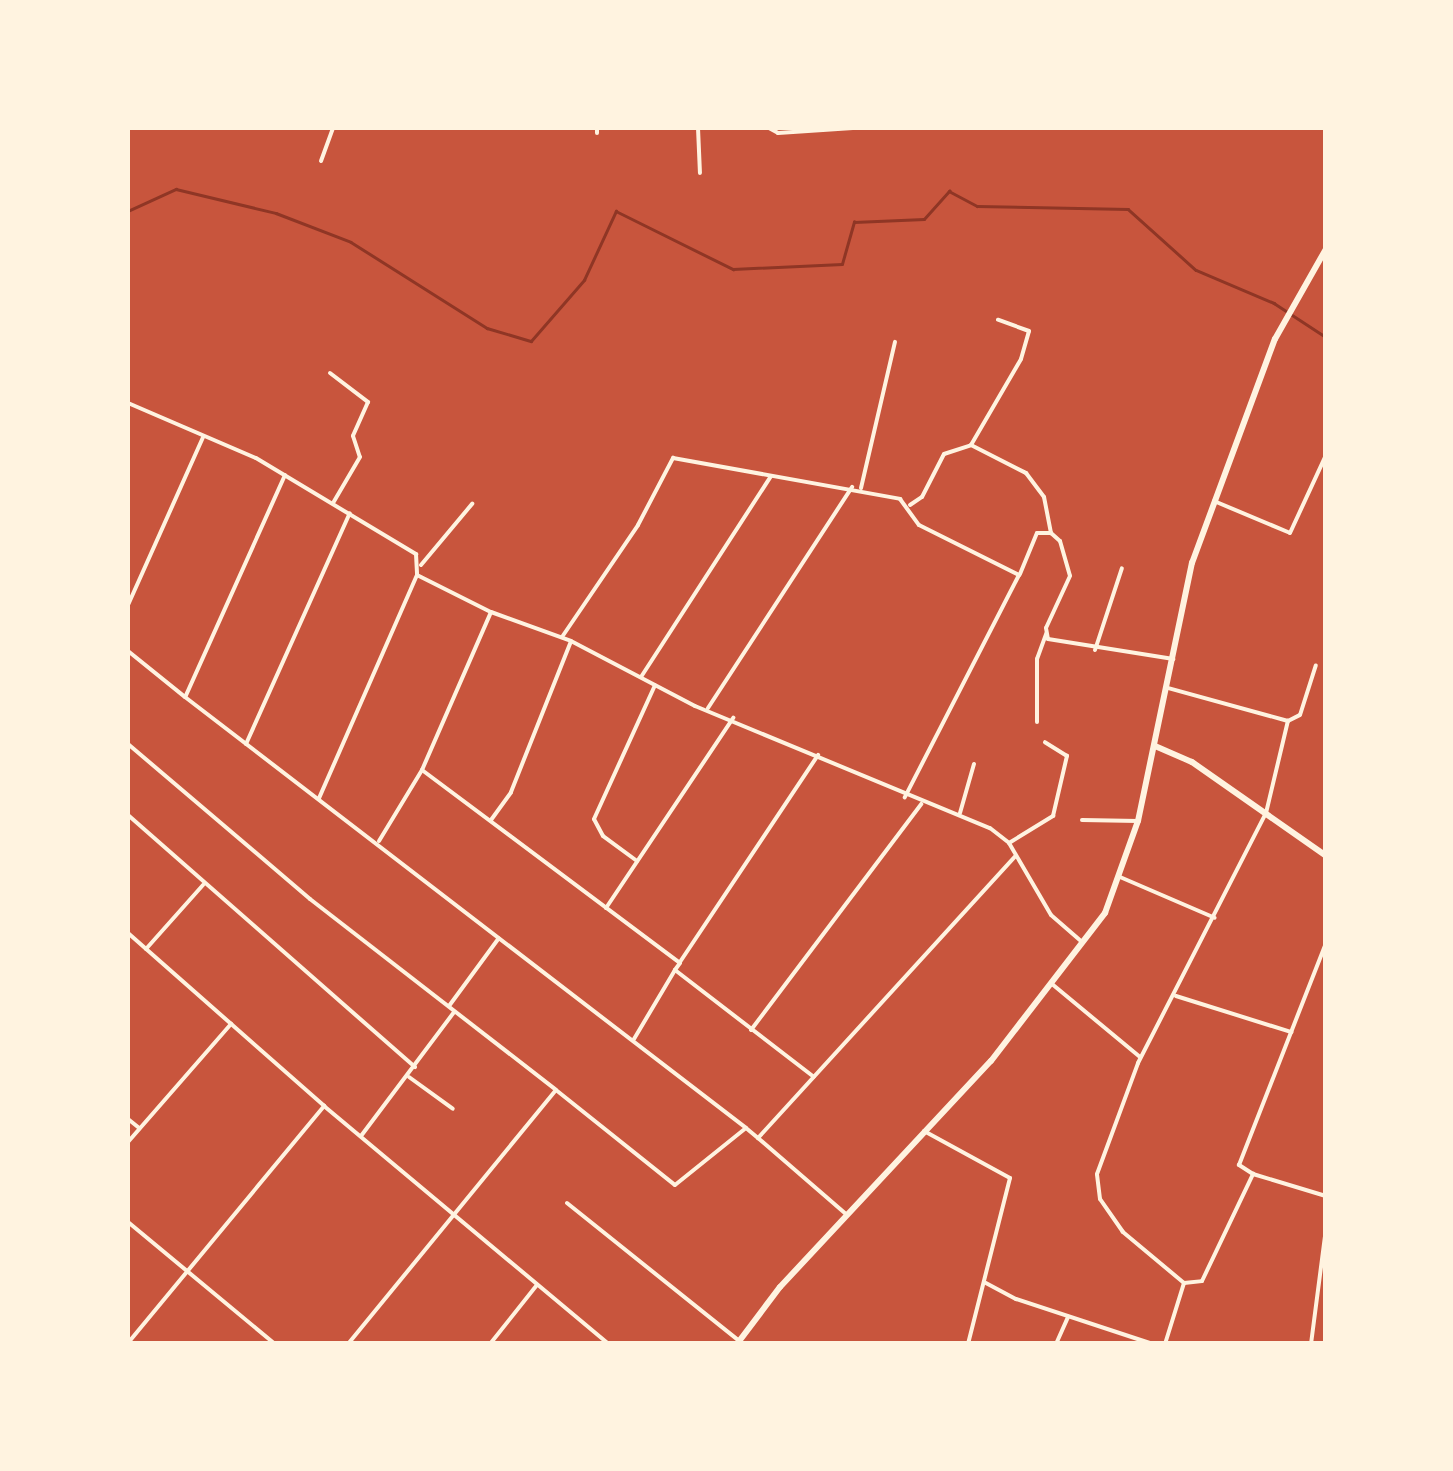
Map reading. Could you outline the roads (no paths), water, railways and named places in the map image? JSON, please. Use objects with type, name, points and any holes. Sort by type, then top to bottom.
[{"type":"main road","points":[[738,1342],[1084,944],[1120,877],[1138,821],[1192,563],[1275,339],[1326,248]]},
{"type":"main road","points":[[1156,746],[1192,762],[1324,854]]},
{"type":"street","points":[[321,161],[334,128]]},
{"type":"street","points":[[698,128],[700,174]]},
{"type":"street","points":[[769,128],[778,133],[853,128]]},
{"type":"street","points":[[909,506],[922,496],[944,454],[970,445],[1026,341],[1027,328],[998,320]]},
{"type":"street","points":[[861,488],[895,342]]},
{"type":"street","points":[[330,373],[368,402],[353,436],[360,457],[333,503]]},
{"type":"street","points":[[128,403],[285,476],[416,554],[421,564]]},
{"type":"street","points":[[128,605],[203,437]]},
{"type":"street","points":[[970,445],[1026,473],[1044,497],[1051,533],[1060,541],[1070,576],[1037,658],[1037,722]]},
{"type":"street","points":[[1214,501],[1290,534],[1326,455]]},
{"type":"street","points":[[562,637],[638,525],[673,458],[861,488],[909,506],[919,525],[1019,575]]},
{"type":"street","points":[[185,697],[285,476]]},
{"type":"street","points":[[641,677],[771,476]]},
{"type":"street","points":[[708,708],[852,487]]},
{"type":"street","points":[[319,798],[421,564],[472,504]]},
{"type":"street","points":[[246,744],[350,513]]},
{"type":"street","points":[[905,796],[1019,575],[1036,532],[1051,533]]},
{"type":"street","points":[[1095,650],[1122,568]]},
{"type":"street","points":[[417,575],[491,612],[571,640],[655,686],[818,755],[921,804],[960,813],[1009,843],[1051,915],[1084,944]]},
{"type":"street","points":[[378,842],[422,770],[491,612]]},
{"type":"street","points":[[1046,634],[1095,650],[1173,659]]},
{"type":"street","points":[[491,820],[511,792],[571,640]]},
{"type":"street","points":[[128,651],[634,1039],[847,1214]]},
{"type":"street","points":[[1168,688],[1288,721],[1300,715],[1316,665]]},
{"type":"street","points":[[637,860],[603,836],[594,819],[655,686]]},
{"type":"street","points":[[606,908],[733,718]]},
{"type":"street","points":[[1253,1174],[1202,1281],[1184,1283],[1123,1232],[1096,1188],[1141,1058],[1266,813],[1288,721]]},
{"type":"street","points":[[1009,843],[1053,816],[1067,756],[1045,742]]},
{"type":"street","points":[[128,744],[310,900],[674,1185],[746,1128]]},
{"type":"street","points":[[634,1039],[675,970],[818,755]]},
{"type":"street","points":[[960,813],[974,764]]},
{"type":"street","points":[[422,770],[680,963],[675,970]]},
{"type":"street","points":[[752,1030],[921,804]]},
{"type":"street","points":[[128,815],[203,886],[416,1067]]},
{"type":"street","points":[[1082,820],[1138,821]]},
{"type":"street","points":[[758,1138],[1015,856]]},
{"type":"street","points":[[1120,877],[1215,918]]},
{"type":"street","points":[[146,949],[203,886]]},
{"type":"street","points":[[128,933],[324,1106],[608,1344]]},
{"type":"street","points":[[448,1006],[500,936]]},
{"type":"street","points":[[1326,943],[1238,1165],[1253,1174],[1326,1196]]},
{"type":"street","points":[[675,970],[814,1077]]},
{"type":"street","points":[[1052,984],[1141,1058]]},
{"type":"street","points":[[1176,996],[1291,1032]]},
{"type":"street","points":[[360,1136],[410,1077],[455,1011]]},
{"type":"street","points":[[128,1142],[232,1024]]},
{"type":"street","points":[[410,1077],[453,1109]]},
{"type":"street","points":[[348,1344],[457,1216],[556,1090]]},
{"type":"street","points":[[128,1343],[324,1106]]},
{"type":"street","points":[[128,1120],[139,1128]]},
{"type":"street","points":[[923,1131],[1010,1178],[968,1344]]},
{"type":"street","points":[[567,1203],[738,1342]]},
{"type":"street","points":[[128,1222],[276,1344]]},
{"type":"street","points":[[1311,1344],[1326,1228]]},
{"type":"street","points":[[983,1282],[1068,1317],[1154,1344]]},
{"type":"street","points":[[1166,1344],[1184,1283]]},
{"type":"street","points":[[490,1344],[538,1284]]},
{"type":"street","points":[[1056,1344],[1068,1317]]},
{"type":"waterway","points":[[128,211],[176,189],[276,213],[351,242],[487,328],[531,341],[584,280],[616,211],[733,269],[842,264],[854,222],[924,219],[949,191],[977,206],[1128,209],[1196,270],[1274,303],[1326,337]]}]
